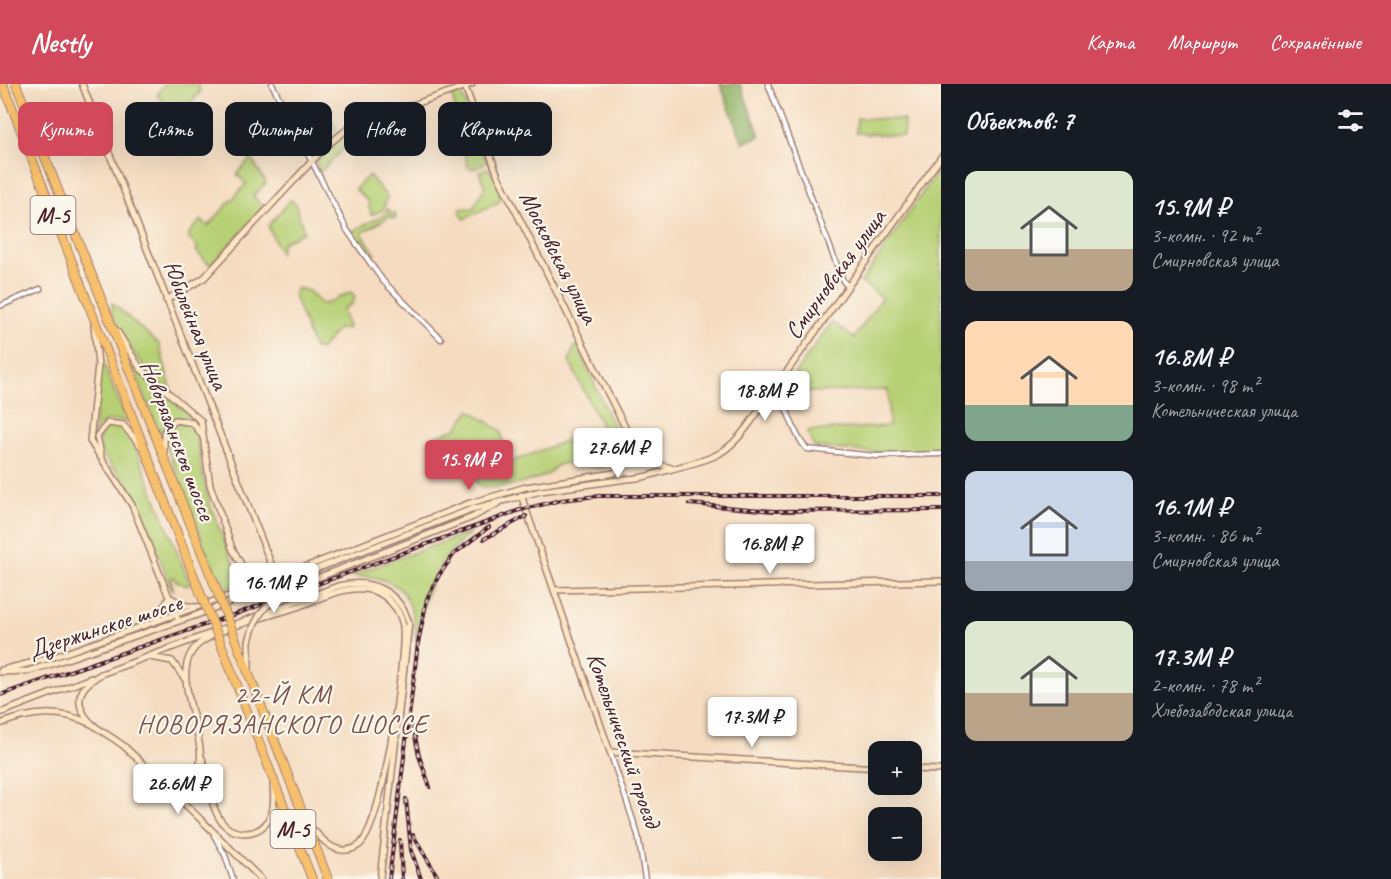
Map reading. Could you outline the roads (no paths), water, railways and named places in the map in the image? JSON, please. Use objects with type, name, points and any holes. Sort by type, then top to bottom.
[{"type":"highway","name":"Новорязанское шоссе","points":[[3,84],[312,879]]},
{"type":"highway","name":"Новорязанское шоссе","points":[[16,84],[215,586],[328,879]]},
{"type":"main road","name":"Юбилейная улица","points":[[82,84],[277,579]]},
{"type":"main road","points":[[166,300],[204,278],[330,142],[350,127],[472,84]]},
{"type":"main road","name":"Московская улица","points":[[464,85],[498,176],[632,441],[646,459]]},
{"type":"main road","name":"Смирновская улица","points":[[252,591],[506,499],[646,477],[710,460],[733,445],[941,158]]},
{"type":"main road","name":"М-5","points":[[89,306],[98,365],[90,441],[122,486],[132,506],[176,615]]},
{"type":"main road","name":"М-5","points":[[111,322],[140,368],[201,421],[212,491],[232,548],[243,569]]},
{"type":"main road","name":"М-5","points":[[170,473],[163,443],[169,424],[179,419],[188,420],[197,426],[204,442]]},
{"type":"main road","name":"М-5","points":[[105,464],[96,443],[99,432],[108,423],[118,423],[129,429],[146,454]]},
{"type":"main road","points":[[632,441],[628,473],[635,479]]},
{"type":"main road","points":[[252,591],[267,582],[470,503],[526,487],[614,473],[636,457],[673,469]]},
{"type":"main road","points":[[646,459],[651,467],[646,477]]},
{"type":"main road","name":"Котельнический проезд","points":[[521,495],[610,752]]},
{"type":"main road","name":"М-5","points":[[249,675],[249,642],[255,621],[269,602],[290,589],[473,517],[506,499]]},
{"type":"main road","name":"Котельнический проезд","points":[[538,546],[555,590],[561,614]]},
{"type":"main road","points":[[243,569],[252,579],[267,582]]},
{"type":"main road","points":[[232,595],[242,583],[243,569]]},
{"type":"main road","points":[[555,590],[941,581]]},
{"type":"main road","points":[[0,713],[338,586],[369,584],[394,597],[406,612],[409,635],[381,879]]},
{"type":"main road","name":"М-5","points":[[187,683],[187,662],[192,651],[203,641],[350,590],[376,592],[390,601],[399,615],[403,635],[384,777],[369,834],[359,845],[347,850],[330,846],[306,822]]},
{"type":"main road","name":"Дзержинское шоссе","points":[[0,671],[28,670],[155,621],[232,595],[252,591]]},
{"type":"main road","name":"Дзержинское шоссе","points":[[64,657],[178,621],[252,591]]},
{"type":"main road","points":[[155,621],[164,610],[170,597],[183,604],[197,607]]},
{"type":"main road","points":[[176,615],[178,621]]},
{"type":"main road","points":[[146,658],[163,657],[172,661],[187,683],[198,745],[200,771],[194,781],[183,787],[162,783]]},
{"type":"main road","points":[[92,724],[81,708],[80,698],[87,683],[101,674]]},
{"type":"main road","points":[[0,724],[33,714],[49,713],[73,717],[92,724],[119,742],[261,879]]},
{"type":"main road","name":"М-5","points":[[198,745],[217,815],[228,828],[236,832],[256,831],[268,821],[273,809],[273,779]]},
{"type":"main road","points":[[610,752],[868,767]]},
{"type":"main road","points":[[922,769],[941,770]]},
{"type":"street","points":[[272,84],[347,230],[404,305],[441,339]]},
{"type":"street","points":[[768,84],[843,281],[848,286]]},
{"type":"street","points":[[0,306],[40,289]]},
{"type":"street","points":[[773,390],[780,397],[800,442],[807,448],[876,456],[941,454]]},
{"type":"street","name":"Котельнический проезд","points":[[610,752],[638,836],[645,879]]},
{"type":"street","points":[[210,830],[225,855],[233,879]]},
{"type":"railway","points":[[0,695],[236,614],[520,510],[561,500],[598,496],[941,496]]},
{"type":"railway","points":[[689,504],[773,511],[941,510]]},
{"type":"railway","points":[[484,539],[526,516]]},
{"type":"railway","points":[[389,879],[418,643],[427,599],[439,575],[454,554],[489,527]]},
{"type":"railway","points":[[413,726],[419,756],[430,787]]},
{"type":"railway","points":[[406,799],[411,850],[421,879]]},
{"type":"railway","points":[[413,835],[439,879]]},
{"type":"railway","points":[[400,840],[402,879]]},
{"type":"district","name":"22-Й КМ НОВОРЯЗАНСКОГО ШОССЕ","points":[[283,709]]}]
